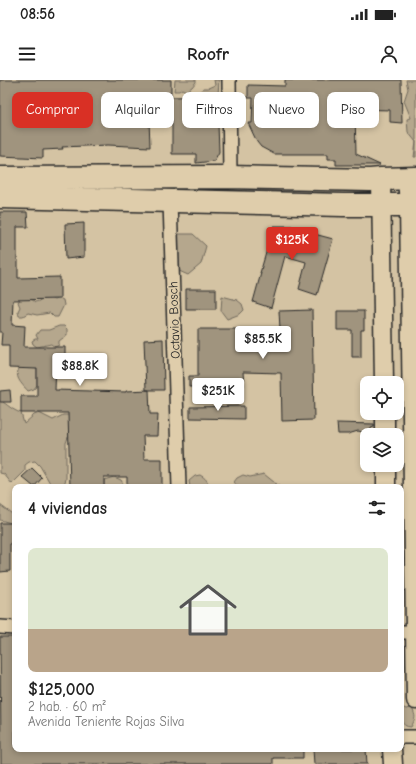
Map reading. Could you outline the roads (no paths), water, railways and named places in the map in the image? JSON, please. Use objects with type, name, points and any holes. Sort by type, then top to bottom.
[{"type":"highway","points":[[0,178],[230,177],[381,179],[411,191]]},
{"type":"highway","points":[[0,197],[381,205],[411,191]]},
{"type":"street","points":[[229,80],[230,177]]},
{"type":"street","points":[[381,179],[384,376]]},
{"type":"street","points":[[411,191],[408,632],[416,700]]},
{"type":"street","name":"Octavio Bosch","points":[[170,201],[179,484]]},
{"type":"street","points":[[386,472],[386,484]]},
{"type":"street","points":[[0,627],[12,628]]},
{"type":"street","points":[[404,737],[416,737]]},
{"type":"street","points":[[392,752],[393,764]]}]
